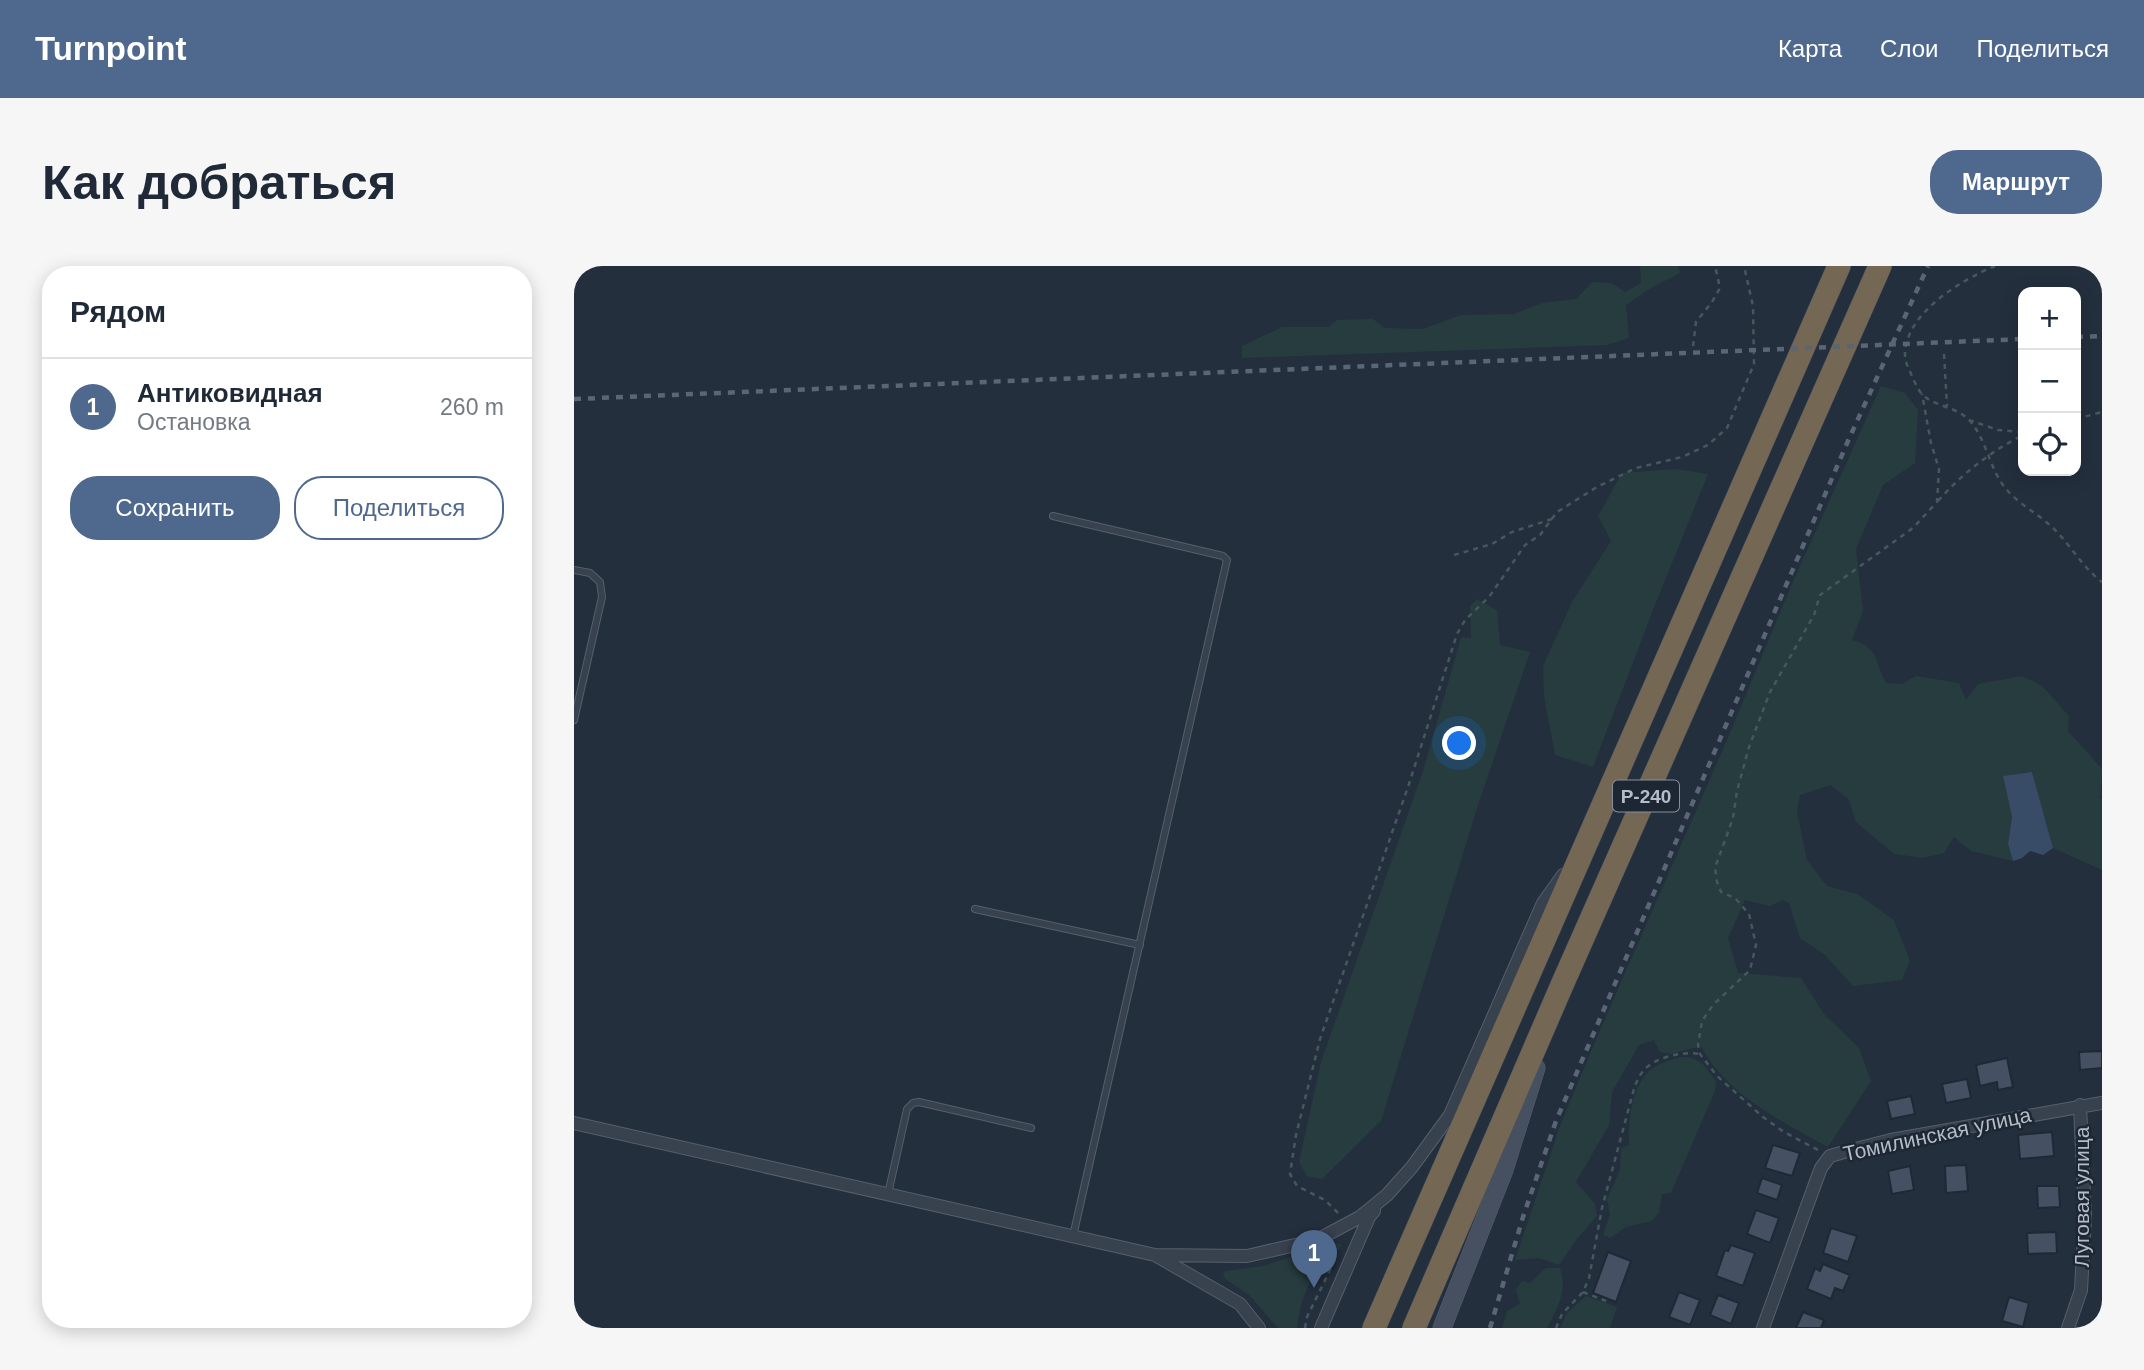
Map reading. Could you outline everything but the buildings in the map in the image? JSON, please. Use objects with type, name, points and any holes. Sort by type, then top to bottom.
[{"type":"highway","name":"Р-240","points":[[1374,1328],[1839,266]]},
{"type":"highway","name":"Р-240","points":[[1414,1328],[1562,985],[1880,266]]},
{"type":"street","points":[[1321,1328],[1369,1217],[1412,1167],[1450,1115],[1543,903],[1583,848]]},
{"type":"street","points":[[1442,1328],[1504,1170],[1562,985]]},
{"type":"street","name":"Томилинская улица","points":[[1763,1328],[1821,1168],[1830,1156],[1891,1140],[2102,1102]]},
{"type":"street","name":"Луговая улица","points":[[2068,1328],[2081,1290],[2085,1217],[2080,1105]]},
{"type":"street","points":[[574,1123],[1155,1255],[1247,1256],[1317,1240],[1360,1217],[1387,1195]]},
{"type":"street","points":[[1155,1255],[1240,1304],[1259,1328]]},
{"type":"lane","points":[[1053,516],[1223,556],[1227,560],[1073,1236]]},
{"type":"lane","points":[[574,570],[590,573],[600,582],[602,597],[574,720]]},
{"type":"lane","points":[[975,909],[1140,945]]},
{"type":"lane","points":[[888,1194],[907,1109],[913,1103],[919,1102],[1031,1128]]},
{"type":"path","points":[[1693,346],[1696,321],[1720,288],[1715,266]]},
{"type":"path","points":[[1345,1225],[1325,1200],[1297,1186],[1290,1174],[1296,1135],[1320,1039],[1409,784],[1457,634],[1465,620],[1489,597],[1525,545],[1540,535],[1557,512],[1597,487],[1636,468],[1682,457],[1708,445],[1727,428],[1754,364],[1753,306],[1744,266]]},
{"type":"path","points":[[1937,502],[1939,469],[1922,394],[1905,359],[1907,340],[1918,321],[1939,299],[1972,275],[1995,266]]},
{"type":"path","points":[[1944,355],[1947,406]]},
{"type":"path","points":[[1922,394],[1969,420],[1998,430],[2018,433]]},
{"type":"path","points":[[2081,418],[2102,412]]},
{"type":"path","points":[[1969,420],[1994,472],[2007,490],[2054,530],[2102,582]]},
{"type":"path","points":[[1830,1156],[1784,1132],[1763,1117],[1717,1076],[1700,1054],[1702,1021],[1713,1005],[1750,970],[1756,945],[1749,914],[1735,898],[1721,892],[1715,868],[1733,818],[1749,747],[1770,692],[1814,615],[1820,595],[1913,528],[1958,478],[2018,437]]},
{"type":"path","points":[[1454,555],[1493,544],[1512,532],[1552,519]]},
{"type":"path","points":[[1556,1328],[1562,1314],[1583,1292],[1594,1261],[1602,1208],[1635,1085],[1645,1068],[1664,1058],[1700,1054]]},
{"type":"path","points":[[1305,1328],[1307,1317],[1334,1263]]},
{"type":"path","points":[[1583,1292],[1606,1301]]},
{"type":"green space","points":[[1640,266],[1678,266],[1680,273],[1626,305],[1629,338],[1607,345],[1242,358],[1242,346],[1282,327],[1329,327],[1337,320],[1373,319],[1385,328],[1423,329],[1461,315],[1514,314],[1542,303],[1576,299],[1592,282],[1611,283],[1625,292],[1641,283]]},
{"type":"green space","points":[[1881,386],[1905,393],[1918,410],[1915,463],[1883,485],[1856,549],[1863,611],[1852,640],[1872,651],[1886,683],[1902,684],[1916,676],[1959,683],[1966,700],[1978,684],[2022,676],[2042,686],[2069,716],[2068,731],[2102,769],[2102,870],[2053,848],[2032,772],[2003,776],[2012,817],[2008,844],[2013,861],[1971,851],[1954,837],[1944,853],[1923,858],[1894,854],[1856,822],[1849,800],[1831,785],[1800,795],[1797,812],[1807,860],[1827,886],[1857,894],[1894,920],[1910,961],[1902,980],[1853,986],[1824,954],[1800,938],[1789,903],[1783,900],[1770,906],[1745,900],[1728,938],[1738,973],[1801,978],[1824,1014],[1859,1048],[1871,1081],[1828,1147],[1775,1117],[1740,1092],[1711,1063],[1701,1046],[1671,1054],[1660,1052],[1654,1040],[1639,1045],[1612,1092],[1609,1125],[1576,1182],[1595,1204],[1597,1216],[1559,1265],[1539,1258],[1515,1260],[1561,1123],[1791,586]]},
{"type":"green space","points":[[1675,469],[1708,474],[1593,767],[1555,755],[1544,696],[1543,666],[1572,602],[1611,541],[1598,516],[1622,473]]},
{"type":"green space","points":[[1477,599],[1497,610],[1500,645],[1530,652],[1478,805],[1381,1121],[1322,1179],[1307,1176],[1299,1162],[1321,1062],[1423,771],[1461,637],[1471,638],[1470,606]]},
{"type":"green space","points":[[1680,1057],[1693,1058],[1705,1066],[1716,1081],[1715,1091],[1671,1193],[1662,1194],[1659,1213],[1651,1221],[1626,1227],[1610,1238],[1603,1235],[1610,1214],[1607,1199],[1620,1170],[1621,1148],[1629,1145],[1634,1096],[1649,1071]]},
{"type":"green space","points":[[1341,1244],[1341,1247],[1310,1283],[1302,1303],[1297,1328],[1278,1328],[1249,1295],[1225,1279],[1223,1274],[1225,1271],[1263,1266]]},
{"type":"green space","points":[[1546,1268],[1560,1268],[1563,1284],[1560,1299],[1547,1328],[1502,1328],[1507,1311],[1520,1304],[1516,1290],[1522,1281],[1530,1283]]},
{"type":"green space","points":[[1586,1296],[1617,1307],[1610,1328],[1560,1328],[1567,1313]]},
{"type":"water","points":[[2032,772],[2053,848],[2043,855],[2030,851],[2013,861],[2008,844],[2012,817],[2003,776]]},
{"type":"railway","points":[[1490,1328],[1523,1217],[1556,1121],[1848,441],[1928,266]]},
{"type":"railway","points":[[2081,337],[2102,336]]},
{"type":"railway","points":[[574,399],[2018,339]]},
{"type":"place","name":"Антиковидная","points":[[1314,1288]]}]
